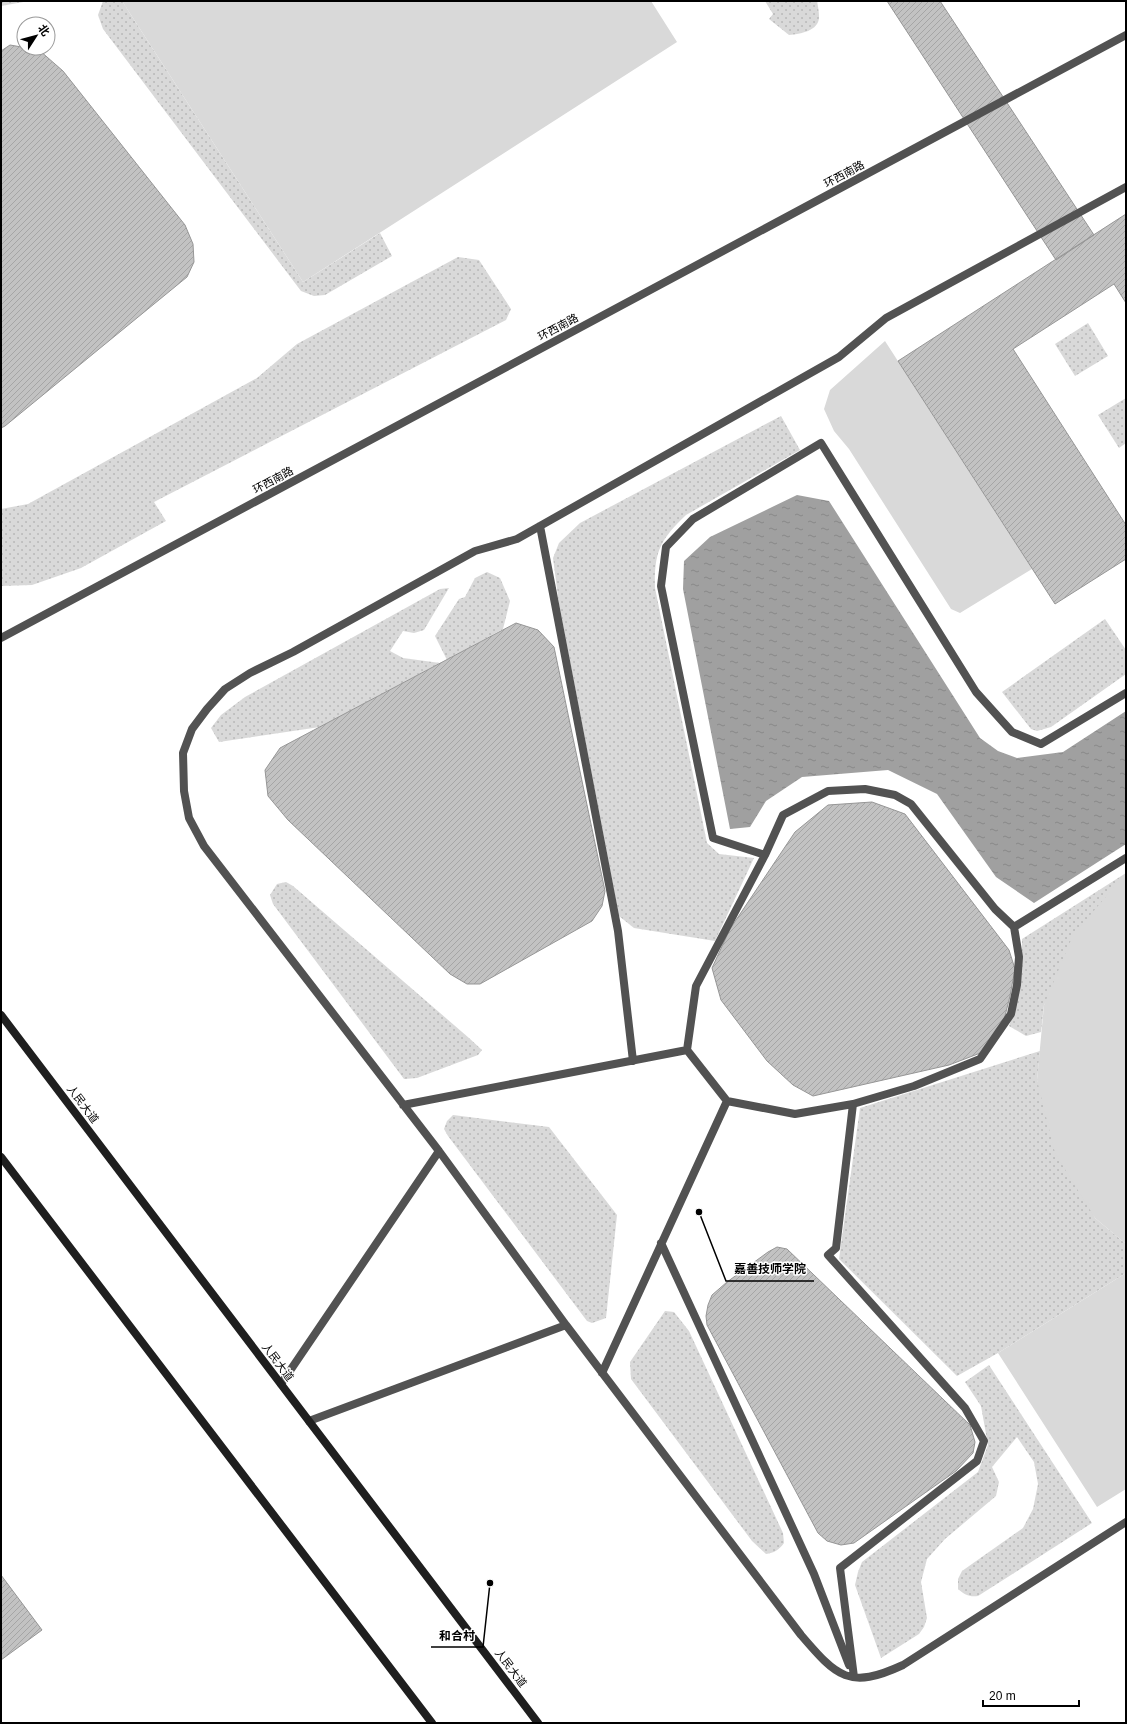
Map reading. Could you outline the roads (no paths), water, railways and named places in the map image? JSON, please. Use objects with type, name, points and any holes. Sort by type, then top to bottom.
[{"type":"main road","name":"人民大道","points":[[1,1015],[538,1723]]},
{"type":"main road","points":[[1,1156],[432,1723]]},
{"type":"street","name":"环西南路","points":[[1,638],[1126,35]]},
{"type":"street","points":[[1126,187],[886,318],[839,357],[517,539],[475,551],[238,681],[225,689],[207,709],[192,729],[183,753],[184,791],[189,818],[204,846],[439,1151],[566,1325],[802,1635],[823,1660],[844,1675],[862,1679],[882,1675],[904,1665],[1126,1522]]},
{"type":"street","points":[[765,855],[713,838],[661,586],[666,547],[693,519],[820,443],[976,692],[1012,732],[1041,744],[1126,693]]},
{"type":"street","points":[[540,526],[618,931],[633,1061]]},
{"type":"street","points":[[865,789],[895,795],[911,804],[995,909],[1014,927],[1019,957],[1017,985],[1011,1014],[980,1059],[914,1086],[852,1104],[796,1114],[727,1101],[687,1050],[696,986],[765,855],[783,815],[828,791],[865,789]]},
{"type":"street","points":[[1014,927],[1126,858]]},
{"type":"street","points":[[403,1105],[687,1050]]},
{"type":"street","points":[[602,1372],[660,1243],[727,1101]]},
{"type":"street","points":[[852,1104],[836,1248],[828,1255],[965,1408],[984,1441],[977,1461],[840,1568],[854,1677]]},
{"type":"street","points":[[281,1384],[439,1151]]},
{"type":"street","points":[[660,1243],[814,1574],[854,1677]]},
{"type":"street","points":[[309,1421],[566,1325]]},
{"type":"water","points":[[797,495],[829,501],[980,738],[998,751],[1017,758],[1063,752],[1126,711],[1126,844],[1034,903],[996,877],[937,794],[888,770],[802,777],[766,801],[750,827],[730,829],[683,589],[684,561],[710,537]]},
{"type":"place","name":"嘉善技师学院","points":[[699,1212]]},
{"type":"place","name":"和合村","points":[[490,1583]]}]
